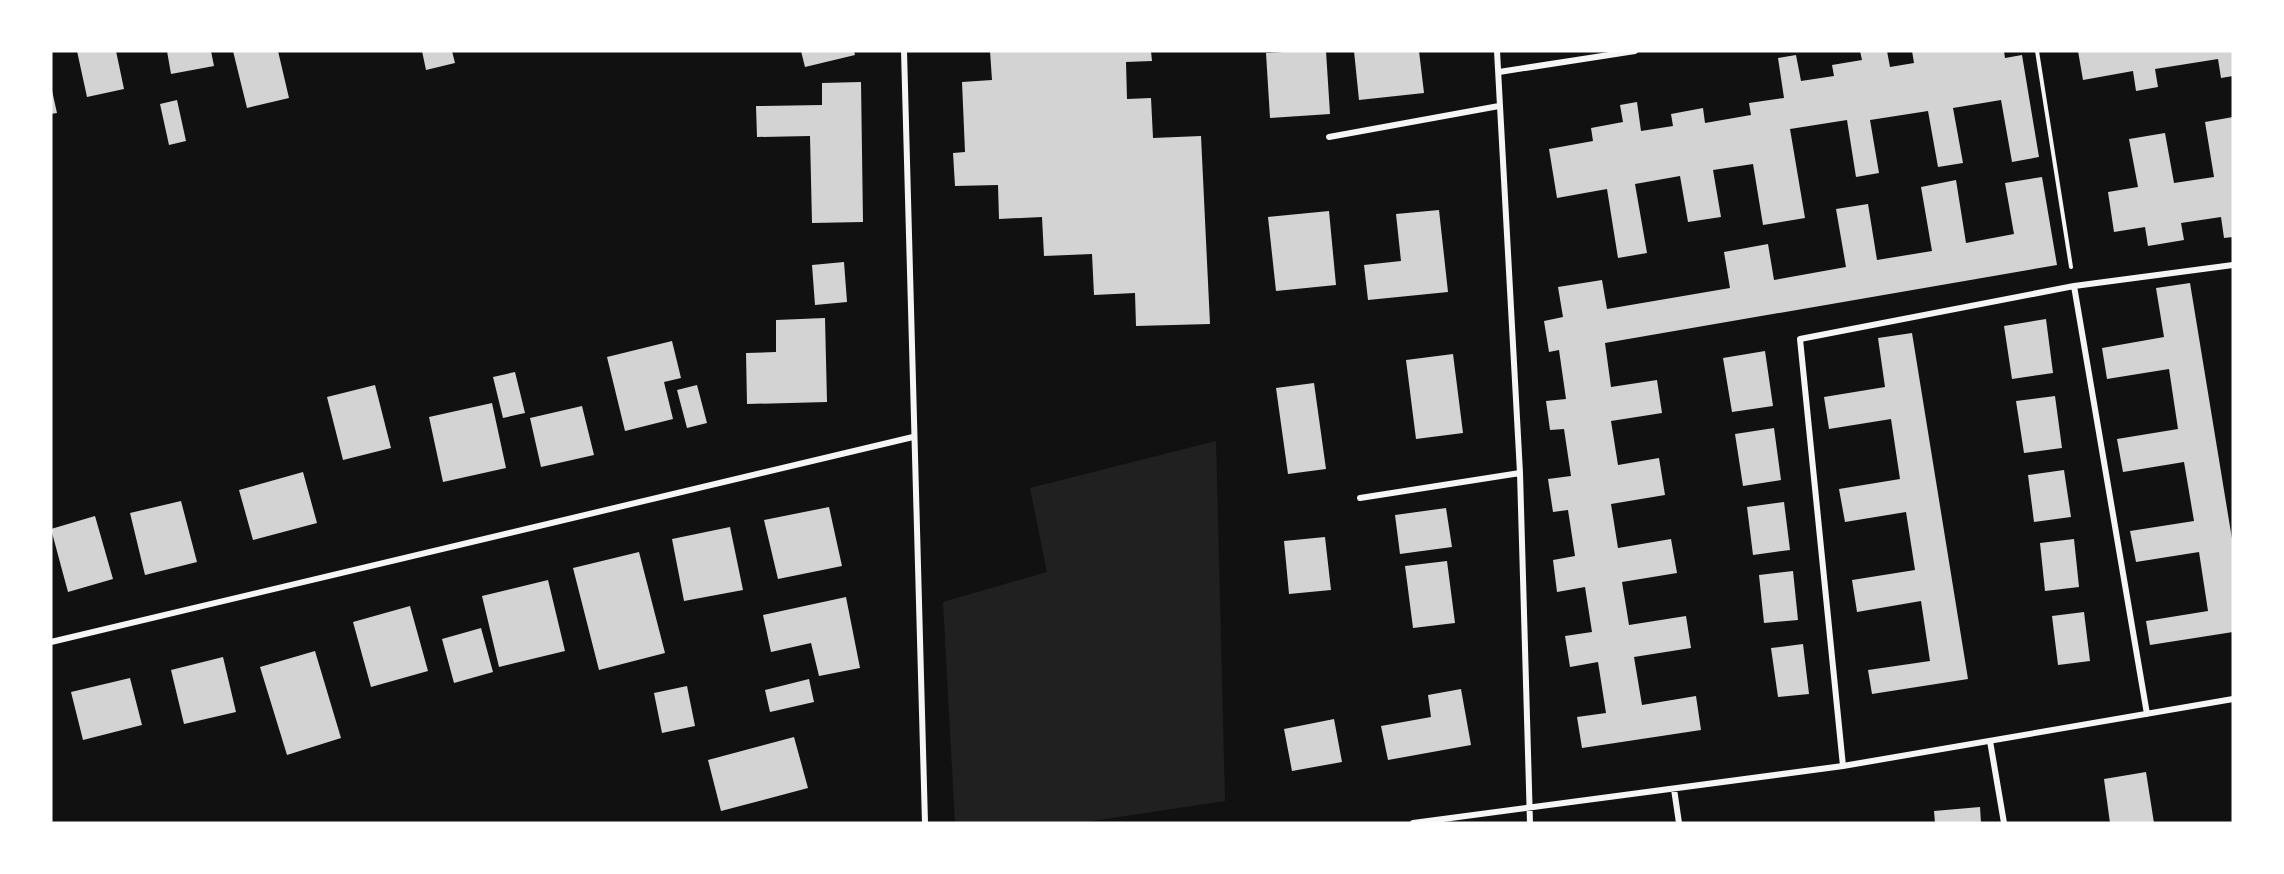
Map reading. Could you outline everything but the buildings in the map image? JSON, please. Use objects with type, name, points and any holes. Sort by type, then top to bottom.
[{"type":"street","points":[[904,51],[925,823]]},
{"type":"street","points":[[1497,51],[1520,473],[1530,823]]},
{"type":"street","points":[[1499,72],[1635,51]]},
{"type":"street","points":[[1329,137],[1500,106]]},
{"type":"street","points":[[1843,766],[1800,339],[2074,286],[2233,265]]},
{"type":"street","points":[[2074,286],[2147,714]]},
{"type":"street","points":[[51,642],[913,436]]},
{"type":"street","points":[[1360,498],[1520,473]]},
{"type":"street","points":[[1413,823],[1843,766],[2233,699]]},
{"type":"street","points":[[1990,741],[2004,823]]},
{"type":"street","points":[[1674,789],[1678,823]]},
{"type":"path","points":[[2037,51],[2074,286]]},
{"type":"shaded area","points":[[1216,441],[1225,801],[1079,823],[955,823],[943,602],[1047,572],[1030,488]]}]
